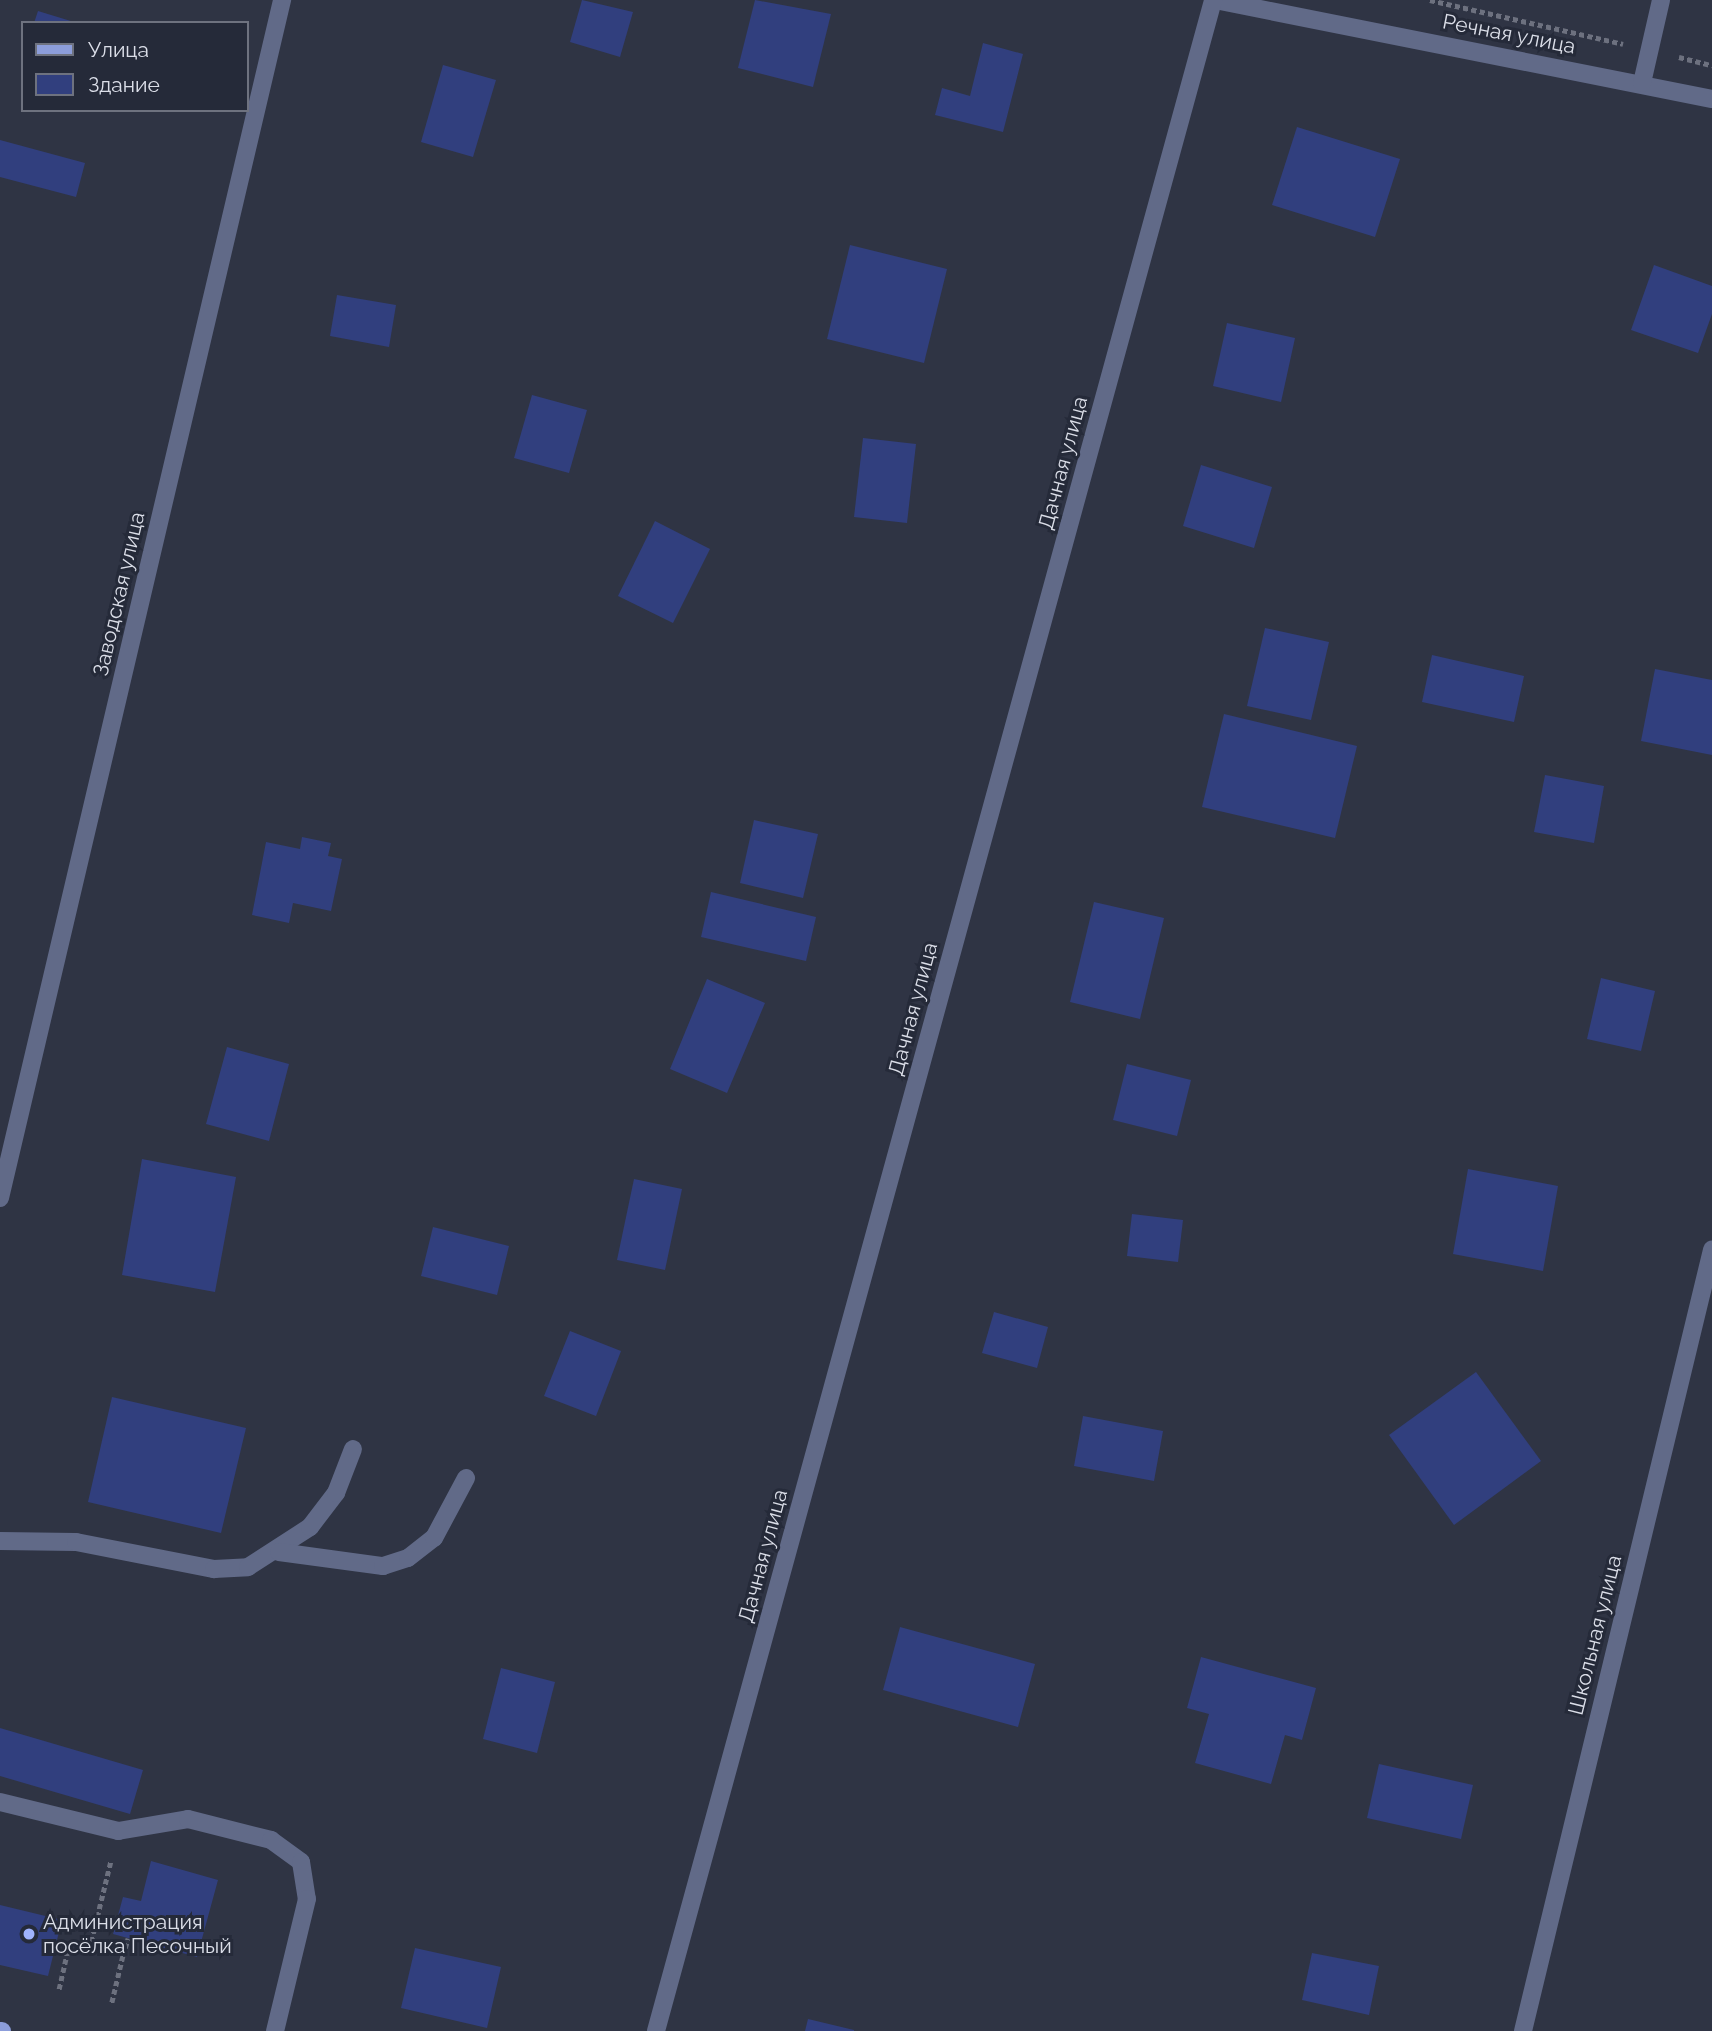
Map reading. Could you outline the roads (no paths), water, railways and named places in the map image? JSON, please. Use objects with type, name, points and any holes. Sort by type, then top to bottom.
[{"type":"street","name":"Заводская улица","points":[[0,1198],[282,0]]},
{"type":"street","name":"Речная улица","points":[[1214,0],[1712,99]]},
{"type":"street","name":"Дачная улица","points":[[656,2031],[1214,0]]},
{"type":"street","points":[[1642,83],[1661,0]]},
{"type":"street","name":"Школьная улица","points":[[1523,2031],[1712,1250]]},
{"type":"street","points":[[0,1541],[76,1542],[214,1569],[248,1567],[279,1552],[310,1527],[335,1493],[353,1449]]},
{"type":"street","points":[[279,1552],[383,1566],[408,1558],[434,1538],[466,1478]]},
{"type":"street","points":[[0,1802],[118,1831],[188,1819],[271,1840],[301,1862],[307,1899],[275,2031]]},
{"type":"place","name":"Администрация посёлка Песочный","points":[[29,1934]]}]
